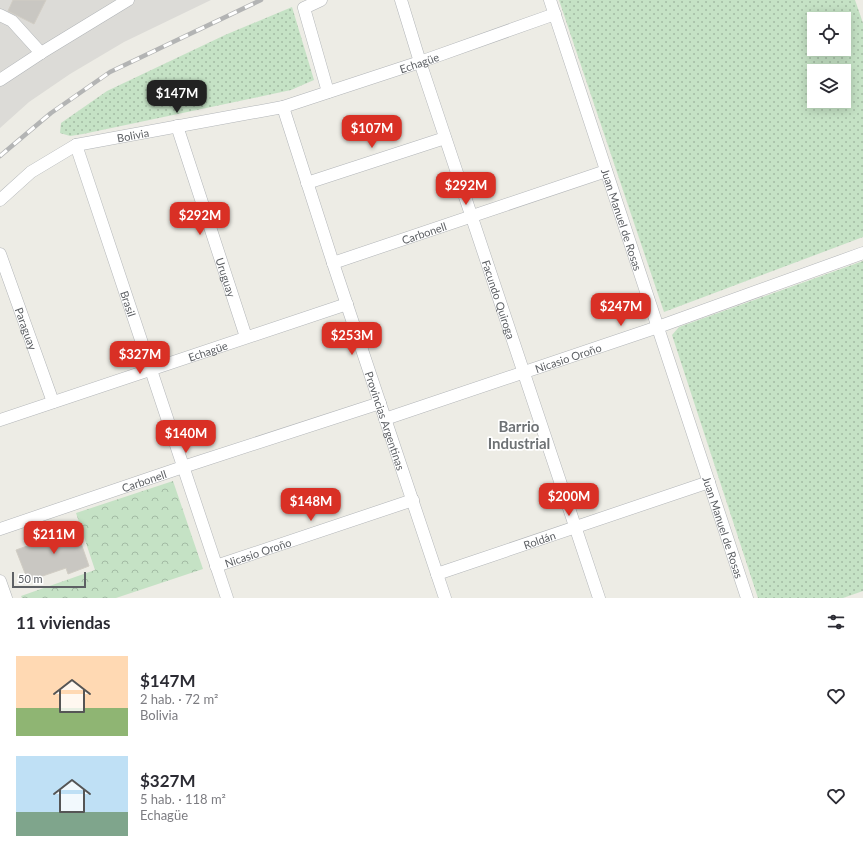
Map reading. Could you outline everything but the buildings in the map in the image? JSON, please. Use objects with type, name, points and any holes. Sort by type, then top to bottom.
[{"type":"street","points":[[0,80],[128,0]]},
{"type":"street","points":[[321,0],[304,8],[328,92]]},
{"type":"street","name":"Facundo Quiroga","points":[[401,0],[445,138],[598,598]]},
{"type":"street","name":"Juan Manuel de Rosas","points":[[550,0],[747,598]]},
{"type":"street","name":"Echagüe","points":[[283,107],[420,62],[555,14]]},
{"type":"street","points":[[0,15],[12,21],[41,53]]},
{"type":"street","name":"Bolivia","points":[[0,200],[31,172],[76,145],[283,107]]},
{"type":"street","name":"Provincias Argentinas","points":[[283,107],[346,304],[445,598]]},
{"type":"street","name":"Uruguay","points":[[177,126],[246,337]]},
{"type":"street","points":[[307,183],[445,138]]},
{"type":"street","name":"Brasil","points":[[76,145],[227,598]]},
{"type":"street","name":"Carbonell","points":[[333,263],[606,171]]},
{"type":"street","name":"Nicasio Oroño","points":[[385,419],[658,327],[863,253]]},
{"type":"street","name":"Paraguay","points":[[0,254],[53,402]]},
{"type":"street","name":"Echagüe","points":[[0,420],[346,304]]},
{"type":"street","name":"Carbonell","points":[[0,529],[183,467],[380,403]]},
{"type":"street","name":"Roldán","points":[[437,574],[709,482]]},
{"type":"street","name":"Nicasio Oroño","points":[[216,566],[413,500]]},
{"type":"street","points":[[0,581],[6,598]]},
{"type":"shaded area","points":[[0,0],[211,0],[124,42],[70,74],[29,102],[0,128]]},
{"type":"green space","points":[[559,0],[855,0],[863,23],[863,237],[664,312]]},
{"type":"green space","points":[[292,7],[314,80],[291,90],[83,134],[70,136],[60,133],[61,123],[107,91],[225,35]]},
{"type":"green space","points":[[863,261],[863,591],[843,598],[758,598],[672,335],[679,327]]},
{"type":"green space","points":[[173,481],[203,569],[116,598],[22,598],[21,596],[95,570],[76,513]]},
{"type":"railway","points":[[0,156],[51,113],[110,72],[261,0]]},
{"type":"district","name":"Barrio Industrial","points":[[519,434]]}]
